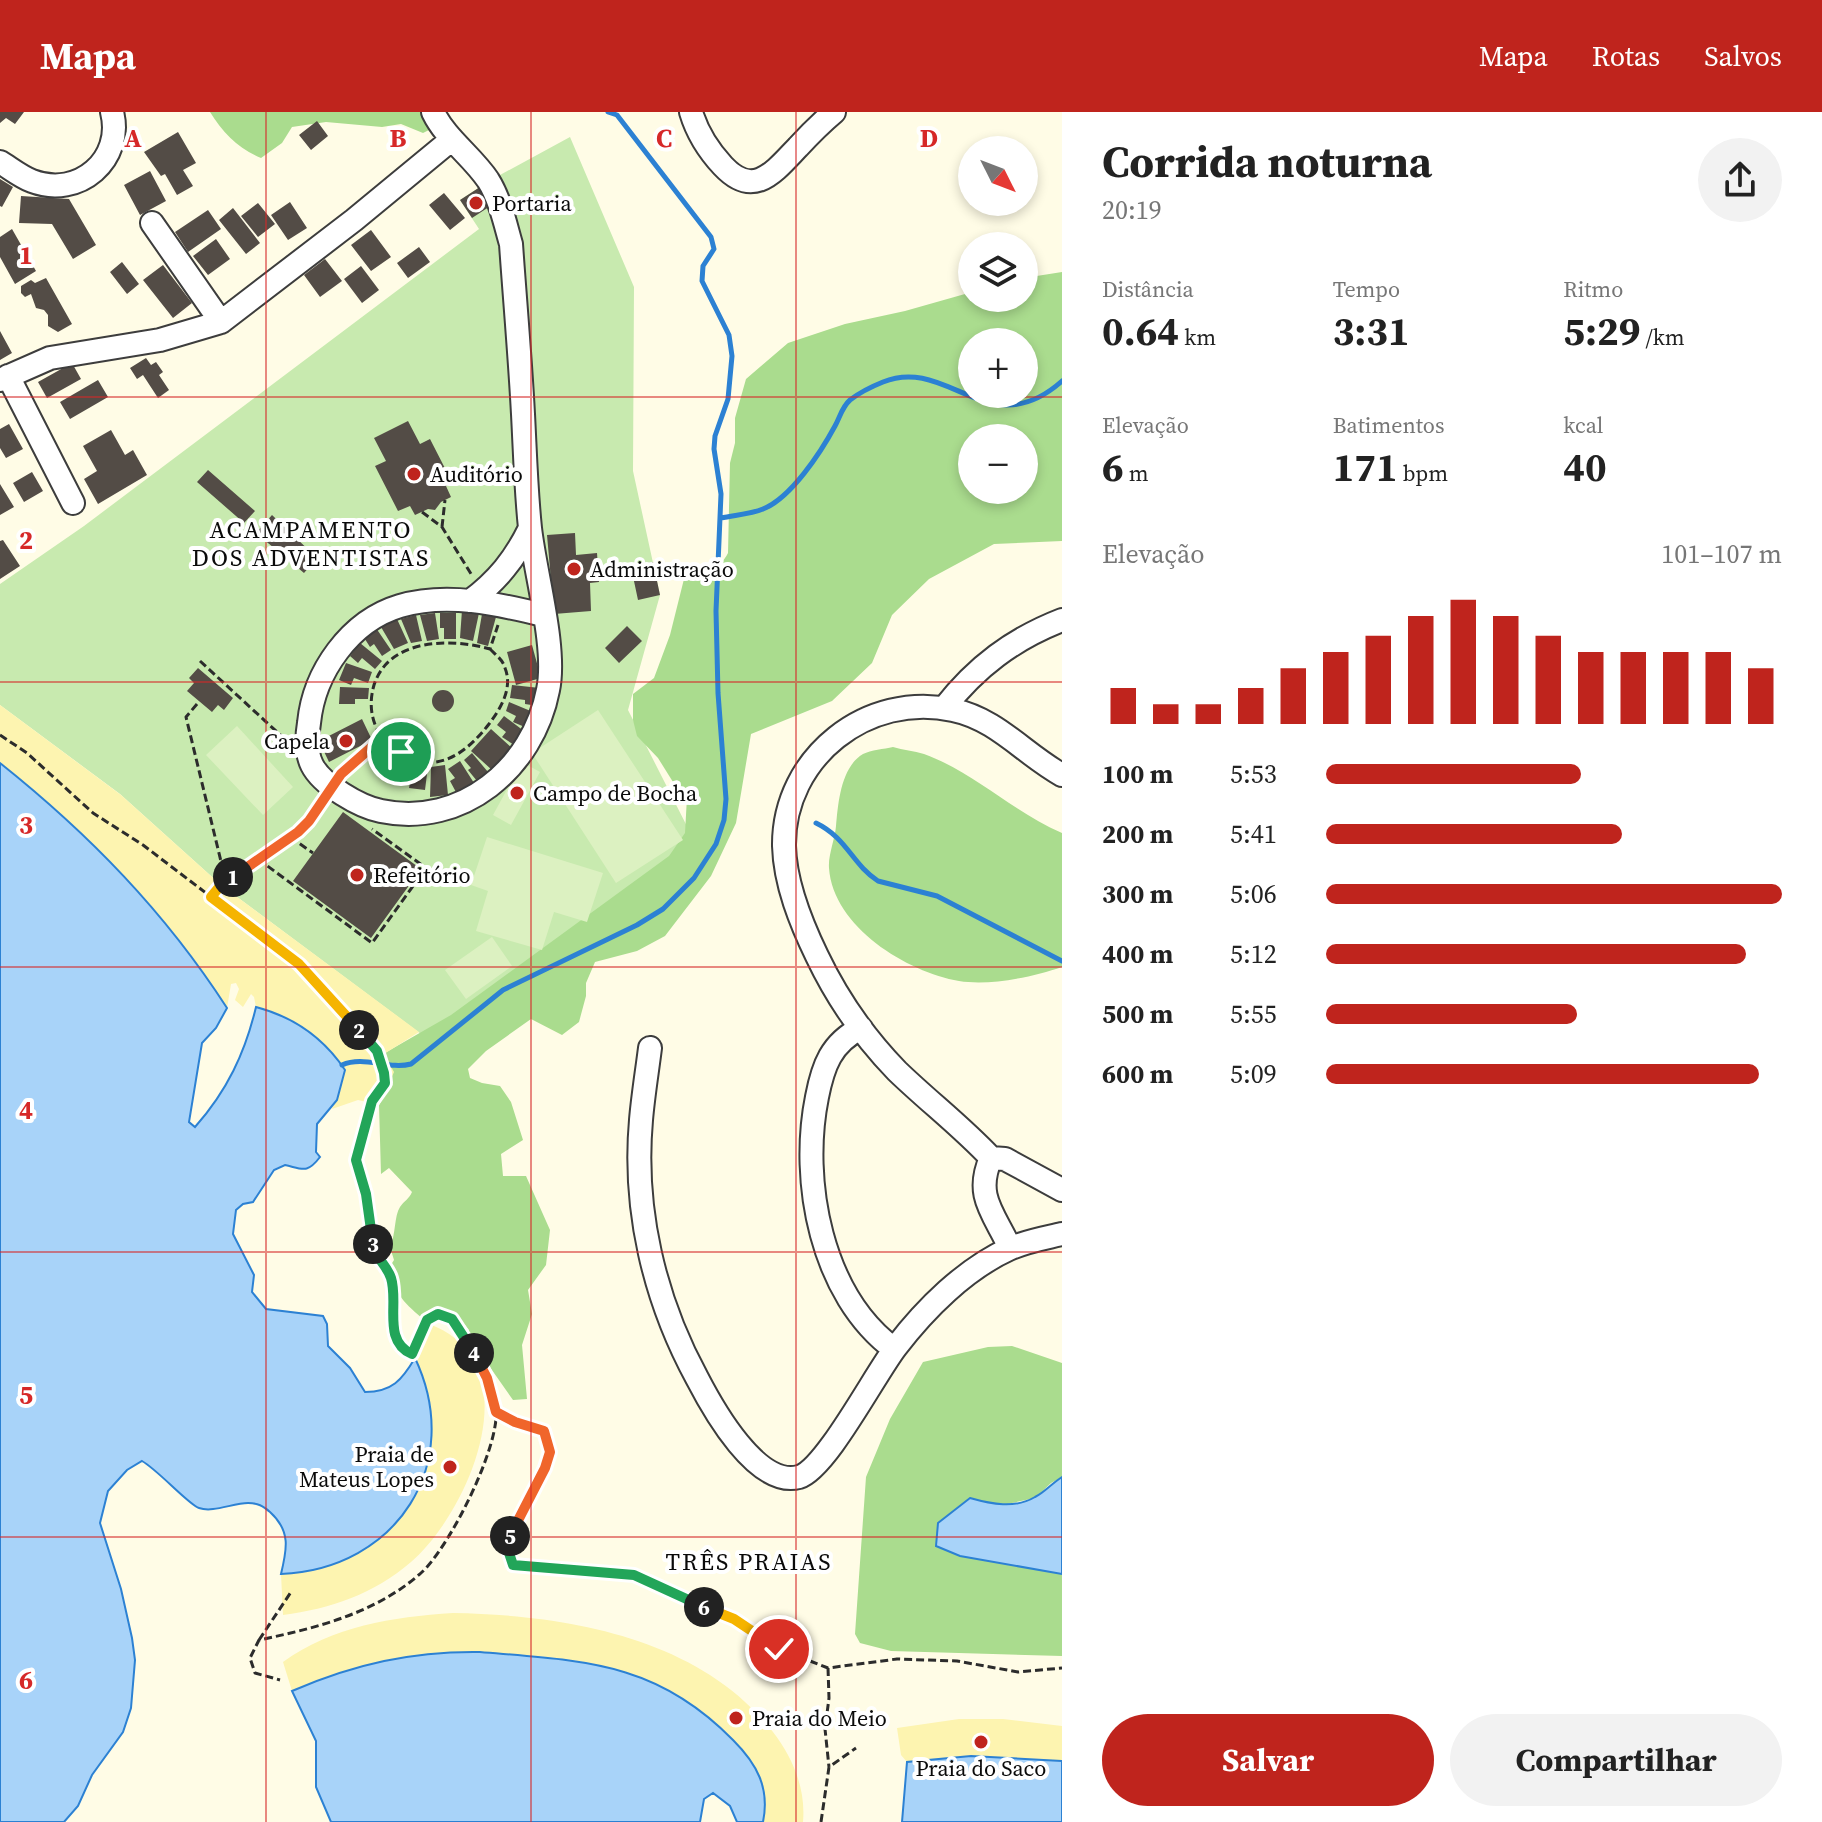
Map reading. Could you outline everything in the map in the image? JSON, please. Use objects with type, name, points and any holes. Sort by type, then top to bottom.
[{"type":"street","points":[[0,162],[32,181],[46,184],[75,183],[87,178],[109,156],[116,127],[112,112]]},
{"type":"street","points":[[433,112],[451,140],[489,181],[503,213],[511,244],[530,528],[549,655],[549,690],[535,727],[498,780],[472,799],[445,811],[412,814],[380,811],[355,802],[332,787],[312,765],[307,737],[311,705],[324,670],[373,616],[402,605],[476,596],[543,615]]},
{"type":"street","points":[[691,112],[717,160],[732,176],[745,182],[759,181],[777,170],[834,112]]},
{"type":"street","points":[[73,503],[4,378],[50,358],[160,340],[221,322],[354,220],[451,140]]},
{"type":"street","points":[[152,223],[221,322]]},
{"type":"street","points":[[476,596],[506,569],[530,528]]},
{"type":"street","points":[[944,708],[996,654],[1062,620]]},
{"type":"street","points":[[1062,775],[981,719],[944,708],[892,709],[845,730],[825,746],[800,779],[789,810],[785,835],[785,860],[796,903],[817,956],[861,1028],[897,1070],[991,1158],[1005,1159],[1062,1190]]},
{"type":"street","points":[[861,1028],[843,1039],[825,1064],[812,1130],[812,1176],[820,1222],[836,1270],[860,1314],[875,1334],[894,1349]]},
{"type":"street","points":[[650,1048],[640,1183],[648,1246],[664,1305],[703,1389],[738,1440],[772,1475],[790,1478],[806,1474],[818,1464],[894,1349],[955,1285],[1010,1248],[1062,1234]]},
{"type":"street","points":[[991,1158],[982,1187],[1010,1248]]},
{"type":"path","points":[[442,527],[445,500]]},
{"type":"path","points":[[422,512],[442,527],[476,596]]},
{"type":"path","points":[[490,649],[504,606]]},
{"type":"path","points":[[440,643],[490,649],[506,669],[506,694],[499,709],[472,745],[460,754],[429,762],[416,760],[401,752],[383,737],[372,717],[371,703],[378,673],[387,662],[412,648],[440,643]]},
{"type":"path","points":[[200,661],[290,744]]},
{"type":"path","points":[[197,704],[186,717],[226,882]]},
{"type":"path","points":[[0,735],[27,753],[93,813],[143,845],[299,964],[377,1051],[385,1083],[372,1101],[356,1160],[366,1194],[374,1252],[391,1278],[396,1340],[404,1351],[412,1354],[427,1320],[438,1314],[452,1319],[487,1378],[496,1412],[491,1439],[465,1505],[446,1542],[423,1571],[395,1593],[367,1608],[313,1628],[259,1640]]},
{"type":"path","points":[[211,897],[226,882],[309,821],[354,760],[383,737]]},
{"type":"path","points":[[258,859],[372,943],[426,868],[364,823]]},
{"type":"path","points":[[290,837],[313,853]]},
{"type":"path","points":[[496,1412],[544,1431],[550,1452],[528,1504],[506,1544],[513,1565],[634,1575],[734,1619],[779,1649],[828,1668],[897,1659],[957,1661],[1018,1672],[1062,1668]]},
{"type":"path","points":[[280,1680],[255,1673],[250,1658],[291,1592]]},
{"type":"path","points":[[821,1822],[829,1767],[825,1729],[829,1698],[828,1668]]},
{"type":"path","points":[[829,1767],[856,1748]]},
{"type":"green space","points":[[210,112],[437,112],[437,126],[423,133],[401,124],[382,127],[326,122],[292,127],[282,143],[261,158],[232,140]]},
{"type":"green space","points":[[570,137],[634,287],[633,471],[660,595],[628,710],[696,844],[425,1037],[221,885],[120,794],[0,705],[0,584],[84,526],[479,229],[460,200]]},
{"type":"green space","points":[[1062,272],[1062,541],[994,544],[929,579],[892,615],[872,663],[832,701],[751,734],[736,823],[711,876],[665,936],[637,951],[595,962],[586,983],[579,1022],[562,1035],[531,1019],[486,1051],[468,1069],[470,1078],[500,1086],[511,1102],[523,1140],[501,1154],[503,1176],[526,1176],[550,1230],[546,1265],[528,1290],[532,1314],[522,1345],[527,1399],[513,1400],[468,1341],[469,1330],[465,1325],[455,1325],[438,1311],[429,1324],[409,1306],[394,1286],[389,1268],[394,1260],[390,1247],[398,1211],[412,1192],[389,1168],[381,1174],[379,1105],[387,1091],[383,1054],[451,1015],[669,856],[685,833],[687,797],[637,736],[633,720],[633,694],[654,678],[670,635],[684,579],[709,572],[728,553],[730,463],[735,443],[735,418],[746,379],[788,343],[845,324],[958,296],[958,312],[1038,312],[1038,276]]},
{"type":"green space","points":[[598,710],[683,840],[616,883],[532,753]]},
{"type":"green space","points":[[237,726],[293,787],[263,815],[206,755]]},
{"type":"green space","points":[[893,747],[924,754],[960,771],[1062,833],[1062,967],[998,981],[959,981],[939,976],[896,957],[876,943],[844,909],[834,889],[829,868],[845,776],[863,754]]},
{"type":"green space","name":"Campo de Bocha","points":[[522,762],[540,772],[511,825],[493,815]]},
{"type":"green space","points":[[487,837],[603,873],[587,922],[554,912],[542,950],[476,931],[488,891],[471,885]]},
{"type":"green space","points":[[492,937],[512,966],[466,999],[445,970]]},
{"type":"green space","points":[[1012,1346],[1062,1363],[1062,1477],[1035,1498],[998,1506],[936,1546],[960,1556],[1062,1574],[1062,1656],[891,1651],[860,1643],[855,1634],[866,1477],[890,1419],[923,1362],[988,1347]]},
{"type":"sand","points":[[0,705],[121,795],[221,885],[419,1032],[384,1054],[394,1072],[379,1105],[358,1100],[332,1109],[345,1070],[317,1038],[295,1022],[256,1007],[251,994],[243,1007],[235,1000],[239,989],[236,983],[231,984],[227,1008],[178,939],[124,876],[95,846],[0,763]]},
{"type":"sand","name":"Praia de Mateus Lopes","points":[[429,1324],[461,1343],[478,1370],[485,1403],[481,1438],[470,1474],[453,1509],[433,1539],[411,1562],[382,1583],[334,1604],[283,1615],[281,1574],[322,1568],[357,1553],[387,1531],[410,1504],[424,1472],[431,1436],[428,1398],[415,1358]]},
{"type":"sand","name":"Praia do Meio","points":[[453,1613],[540,1619],[584,1626],[669,1653],[708,1674],[743,1700],[780,1742],[800,1786],[803,1822],[763,1822],[764,1795],[757,1772],[725,1732],[681,1697],[657,1684],[607,1667],[525,1655],[434,1655],[350,1670],[292,1691],[283,1662],[322,1640],[386,1621]]},
{"type":"sand","name":"Praia do Saco","points":[[959,1719],[1003,1719],[1062,1726],[1062,1761],[971,1756],[907,1762],[901,1755],[897,1728]]},
{"type":"water","points":[[0,763],[95,846],[124,876],[178,939],[227,1008],[216,1028],[202,1043],[189,1122],[195,1127],[225,1085],[240,1056],[256,1007],[283,1016],[306,1030],[327,1048],[345,1070],[337,1100],[317,1124],[316,1152],[320,1157],[308,1168],[285,1165],[274,1170],[253,1202],[243,1204],[236,1210],[233,1234],[254,1275],[252,1292],[266,1309],[323,1316],[327,1324],[328,1346],[350,1368],[365,1392],[382,1390],[395,1383],[415,1358],[428,1398],[431,1436],[425,1472],[410,1504],[388,1531],[358,1553],[322,1568],[281,1574],[286,1541],[277,1519],[265,1508],[248,1503],[199,1508],[142,1461],[127,1470],[108,1491],[100,1523],[121,1589],[132,1638],[135,1660],[131,1708],[123,1732],[92,1775],[78,1806],[64,1822],[0,1822]]},
{"type":"water","points":[[1062,1477],[1062,1574],[960,1556],[936,1546],[938,1523],[970,1498],[995,1503],[1019,1503],[1039,1495]]},
{"type":"water","points":[[480,1652],[585,1663],[646,1680],[675,1694],[704,1714],[749,1758],[763,1787],[763,1822],[737,1822],[730,1806],[713,1793],[704,1799],[700,1822],[331,1822],[316,1787],[316,1741],[292,1691],[338,1673],[384,1661],[431,1654]]},
{"type":"water","points":[[971,1756],[1062,1761],[1062,1822],[902,1822],[907,1762]]},
{"type":"building","points":[[0,112],[24,112],[15,124],[6,118],[0,123]]},
{"type":"building","points":[[317,121],[328,136],[311,150],[299,135]]},
{"type":"building","points":[[178,132],[196,163],[183,170],[193,186],[177,195],[165,174],[161,176],[144,152]]},
{"type":"building","points":[[150,171],[166,201],[140,215],[124,185]]},
{"type":"building","points":[[0,179],[13,187],[2,207],[0,206]]},
{"type":"building","name":"Portaria","points":[[480,187],[492,205],[472,218],[460,200]]},
{"type":"building","points":[[444,193],[465,218],[450,230],[429,205]]},
{"type":"building","points":[[21,196],[69,199],[96,245],[73,259],[52,224],[19,223]]},
{"type":"building","points":[[290,202],[307,228],[288,240],[271,215]]},
{"type":"building","points":[[258,203],[275,224],[258,237],[241,216]]},
{"type":"building","points":[[233,208],[260,243],[246,254],[219,220]]},
{"type":"building","points":[[208,210],[221,229],[188,252],[175,232]]},
{"type":"building","points":[[12,229],[36,271],[15,284],[0,257],[0,237]]},
{"type":"building","points":[[371,230],[391,257],[371,271],[351,245]]},
{"type":"building","points":[[216,239],[230,259],[208,275],[193,256]]},
{"type":"building","points":[[419,247],[430,262],[408,278],[397,263]]},
{"type":"building","points":[[325,259],[342,281],[320,297],[304,275]]},
{"type":"building","points":[[122,262],[139,284],[127,294],[110,272]]},
{"type":"building","points":[[163,265],[192,303],[173,318],[143,280]]},
{"type":"building","points":[[361,266],[379,290],[362,303],[344,279]]},
{"type":"building","points":[[46,278],[72,324],[58,332],[48,326],[48,315],[36,308],[31,294],[25,297],[21,293],[21,286],[31,280],[35,283]]},
{"type":"building","points":[[0,331],[12,353],[0,360]]},
{"type":"building","points":[[146,358],[151,365],[156,362],[163,372],[159,375],[169,390],[158,398],[143,375],[137,379],[130,368]]},
{"type":"building","points":[[72,363],[81,379],[47,398],[38,382]]},
{"type":"building","points":[[98,380],[108,397],[70,419],[60,402]]},
{"type":"building","name":"Auditório","points":[[408,421],[420,444],[430,439],[452,482],[446,486],[451,497],[441,502],[435,510],[428,509],[415,515],[410,506],[398,511],[375,466],[386,461],[374,438]]},
{"type":"building","points":[[9,424],[23,449],[6,458],[0,448],[0,429]]},
{"type":"building","points":[[111,430],[125,455],[133,450],[147,475],[98,504],[84,479],[97,471],[83,446]]},
{"type":"building","points":[[208,470],[255,511],[244,523],[197,482]]},
{"type":"building","points":[[32,472],[43,491],[24,502],[13,483]]},
{"type":"building","points":[[0,484],[14,507],[0,515]]},
{"type":"building","points":[[272,515],[317,558],[304,573],[256,533]]},
{"type":"building","name":"Administração","points":[[575,533],[576,555],[597,553],[599,582],[590,583],[591,611],[554,614],[547,535]]},
{"type":"building","points":[[3,540],[20,566],[0,579],[0,541]]},
{"type":"building","points":[[653,562],[660,595],[638,600],[631,567]]},
{"type":"building","points":[[462,610],[479,613],[473,641],[460,638]]},
{"type":"building","points":[[435,613],[439,639],[427,641],[420,615]]},
{"type":"building","points":[[440,613],[456,613],[456,639],[444,639]]},
{"type":"building","points":[[482,614],[496,617],[488,646],[477,643]]},
{"type":"building","points":[[416,615],[422,641],[411,643],[401,619]]},
{"type":"building","points":[[397,619],[408,643],[394,649],[381,627]]},
{"type":"building","points":[[627,626],[642,641],[619,663],[605,648]]},
{"type":"building","points":[[376,628],[391,650],[382,656],[374,644],[370,647],[363,636]]},
{"type":"building","points":[[360,643],[382,661],[375,669],[362,658],[358,663],[350,656]]},
{"type":"building","points":[[532,645],[541,678],[516,685],[507,652]]},
{"type":"building","points":[[346,663],[372,672],[368,683],[354,678],[351,685],[339,680]]},
{"type":"building","points":[[198,668],[233,698],[224,710],[218,705],[212,712],[187,691],[194,683],[189,678]]},
{"type":"building","points":[[512,685],[540,688],[538,706],[510,698]]},
{"type":"building","points":[[340,687],[369,688],[368,699],[355,699],[355,704],[339,704]]},
{"type":"building","points":[[443,690],[451,693],[454,701],[451,709],[443,712],[435,709],[432,701],[435,693]]},
{"type":"building","points":[[509,702],[533,712],[527,728],[513,722],[516,716],[506,711]]},
{"type":"building","points":[[504,716],[524,731],[514,745],[502,737],[506,732],[497,725]]},
{"type":"building","name":"Capela","points":[[362,719],[372,740],[329,762],[319,741]]},
{"type":"building","points":[[491,729],[512,748],[492,770],[471,751]]},
{"type":"building","points":[[391,746],[401,755],[383,775],[370,763],[381,751],[384,754]]},
{"type":"building","points":[[472,753],[488,772],[477,781],[464,760]]},
{"type":"building","points":[[403,759],[413,762],[406,784],[389,780],[392,767],[400,769]]},
{"type":"building","points":[[460,761],[474,783],[457,794],[450,781],[455,778],[448,769]]},
{"type":"building","points":[[417,765],[428,766],[425,790],[409,788]]},
{"type":"building","points":[[445,765],[448,795],[430,797],[431,767]]},
{"type":"building","name":"Refeitório","points":[[343,812],[421,869],[371,938],[293,881]]},
{"type":"waterway","points":[[342,1065],[359,1061],[411,1064],[503,990],[637,925],[663,909],[694,878],[716,844],[724,820],[726,799],[716,611],[721,494],[714,449],[715,436],[728,399],[732,356],[729,335],[702,281],[703,266],[714,249],[711,237],[617,115],[608,112]]},
{"type":"waterway","points":[[721,518],[763,509],[784,495],[813,461],[847,403],[883,382],[906,377],[928,380],[990,403],[1012,405],[1036,399],[1062,381]]},
{"type":"waterway","points":[[816,823],[835,836],[878,881],[937,896],[1062,961]]},
{"type":"place","name":"Portaria","points":[[476,203]]},
{"type":"place","name":"Auditório","points":[[414,474]]},
{"type":"place","name":"Administração","points":[[574,569]]},
{"type":"place","name":"Capela","points":[[346,741]]},
{"type":"place","name":"Campo de Bocha","points":[[517,793]]},
{"type":"place","name":"Refeitório","points":[[357,875]]},
{"type":"place","name":"Praia de Mateus Lopes","points":[[450,1467]]},
{"type":"place","name":"Praia do Meio","points":[[736,1718]]},
{"type":"place","name":"Praia do Saco","points":[[981,1742]]},
{"type":"district","name":"ACAMPAMENTO DOS ADVENTISTAS","points":[[311,544]]},
{"type":"district","name":"TRÊS PRAIAS","points":[[749,1562]]},
{"type":"route","points":[[401,752],[383,737],[341,774],[298,832],[221,885],[211,897],[299,964],[377,1051],[385,1083],[372,1101],[356,1160],[366,1194],[374,1252],[391,1278],[396,1340],[404,1351],[412,1354],[418,1343],[418,1334],[427,1320],[438,1314],[452,1319],[487,1378],[496,1412],[544,1431],[550,1452],[545,1468],[506,1544],[513,1565],[634,1575],[734,1619],[779,1649]]}]
